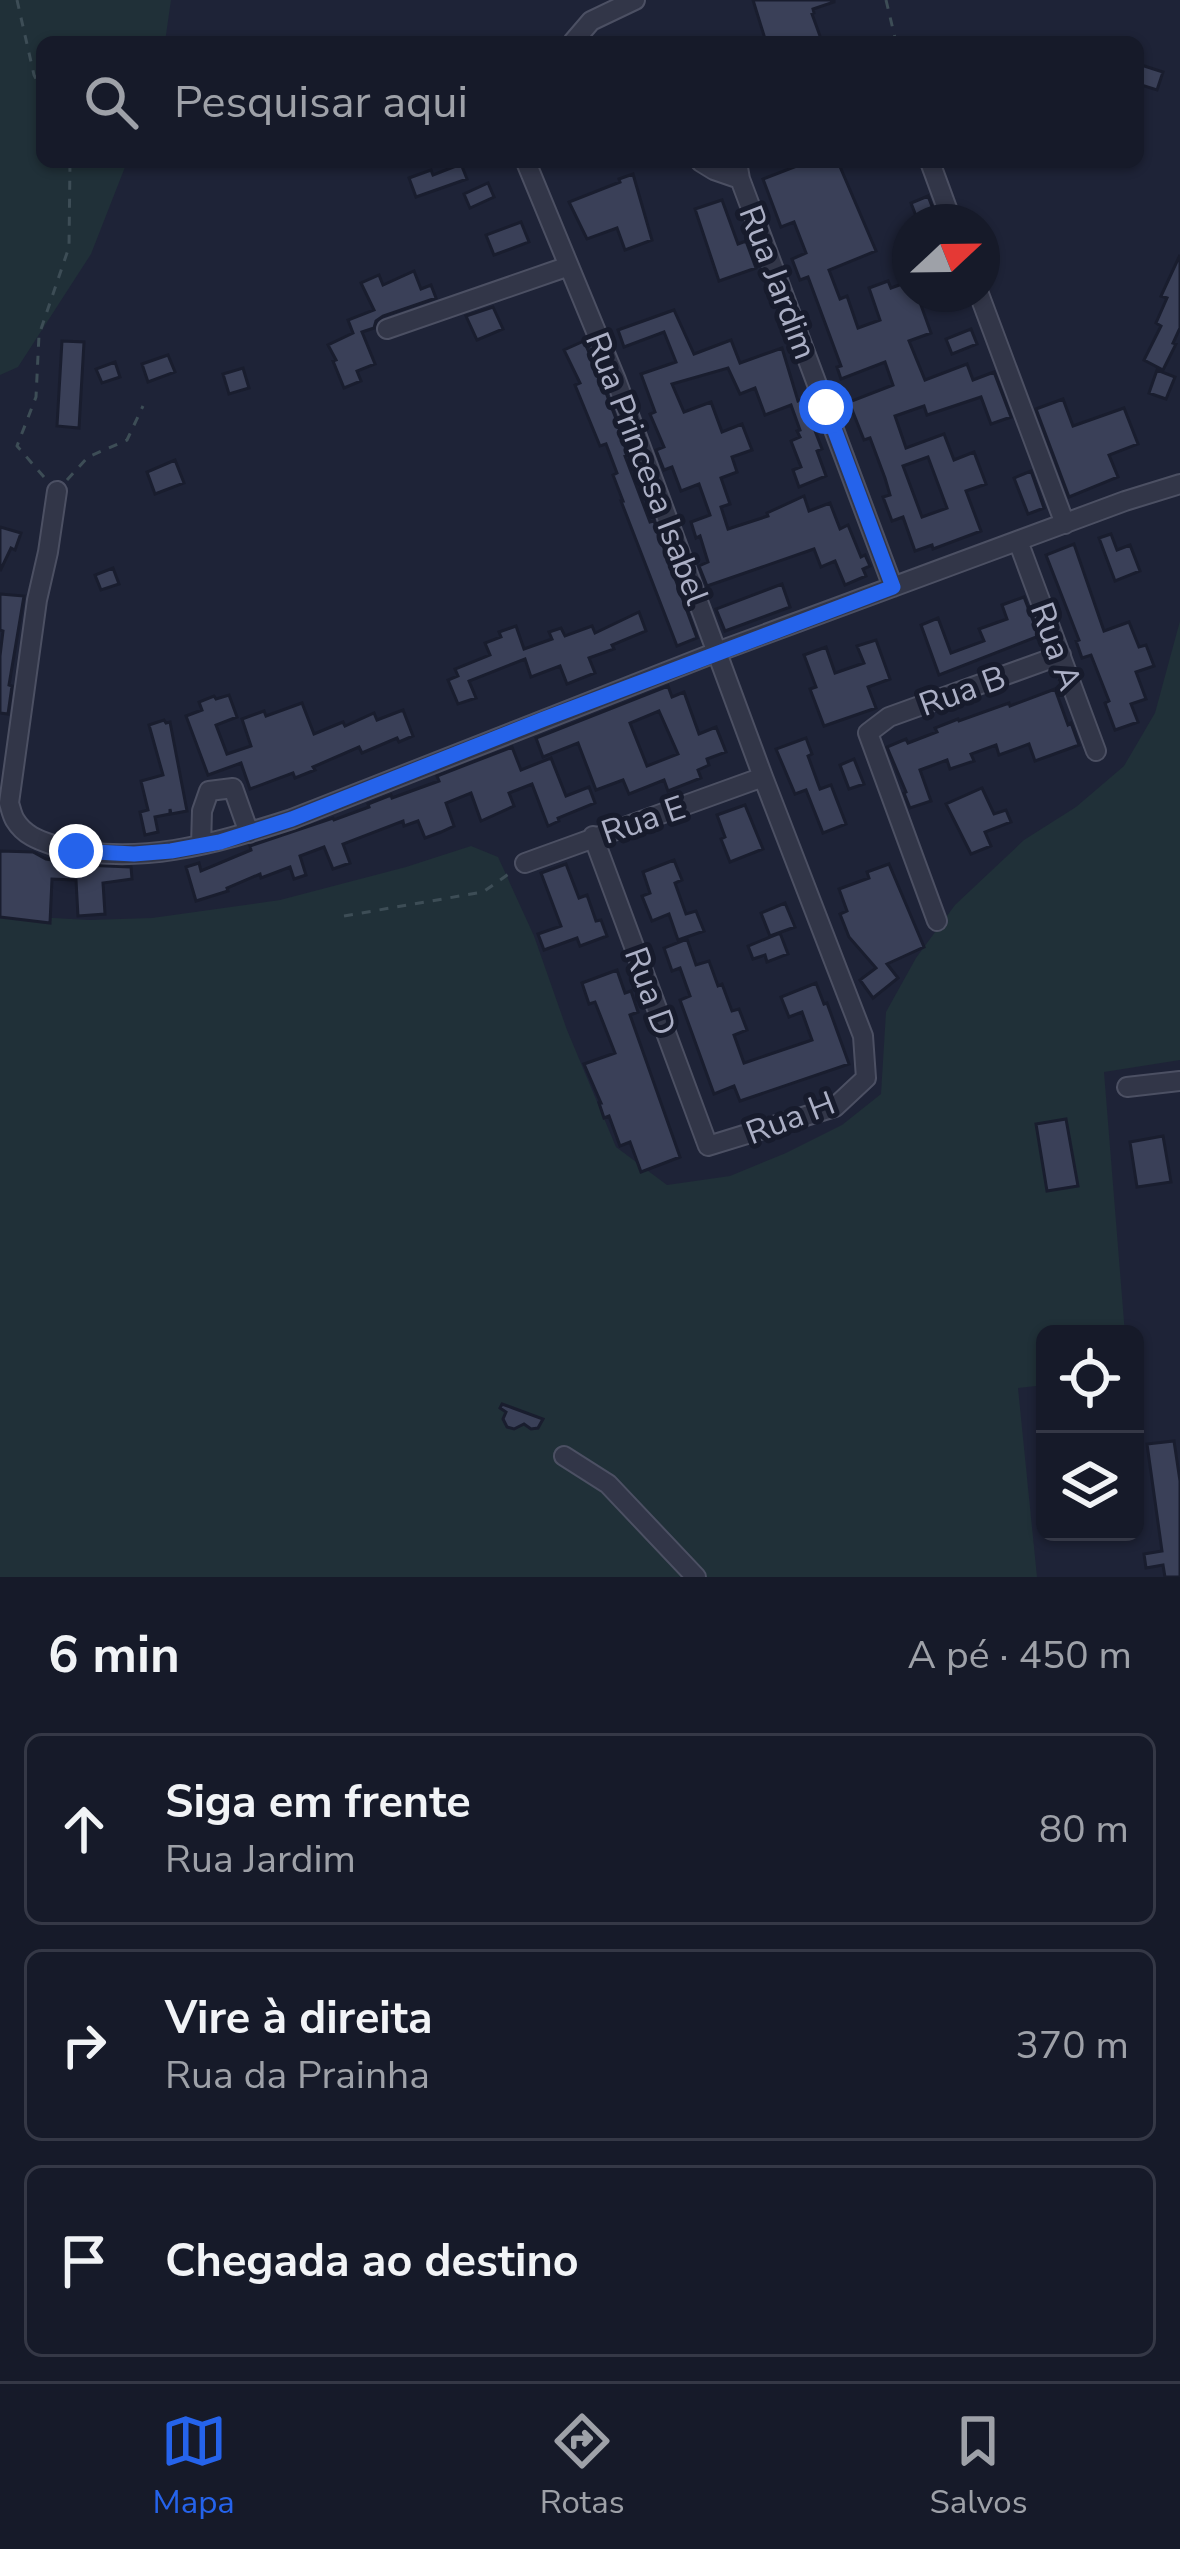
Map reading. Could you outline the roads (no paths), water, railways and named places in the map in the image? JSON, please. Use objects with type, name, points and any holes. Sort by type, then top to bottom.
[{"type":"street","points":[[578,36],[591,21],[635,0]]},
{"type":"street","name":"Rua Princesa Isabel","points":[[528,168],[616,380],[763,777]]},
{"type":"street","points":[[932,168],[945,204]]},
{"type":"street","name":"Rua Jardim","points":[[739,171],[893,587]]},
{"type":"street","points":[[387,329],[569,266]]},
{"type":"street","points":[[986,312],[1065,524]]},
{"type":"street","points":[[57,491],[37,600],[8,822],[32,838],[76,851],[134,854],[201,845],[292,819],[717,652],[1180,484]]},
{"type":"street","name":"Rua A","points":[[1018,541],[1096,752]]},
{"type":"street","name":"Rua B","points":[[937,921],[868,733],[889,717],[1060,655]]},
{"type":"street","name":"Rua E","points":[[525,862],[763,777]]},
{"type":"street","name":"Rua H","points":[[708,1146],[835,1107],[866,1078],[863,1036],[763,777]]},
{"type":"street","points":[[201,845],[202,811],[209,791],[233,788],[249,833]]},
{"type":"street","name":"Rua D","points":[[593,836],[708,1146]]},
{"type":"street","points":[[1126,1087],[1180,1081]]},
{"type":"street","points":[[564,1456],[608,1484],[696,1577]]}]
